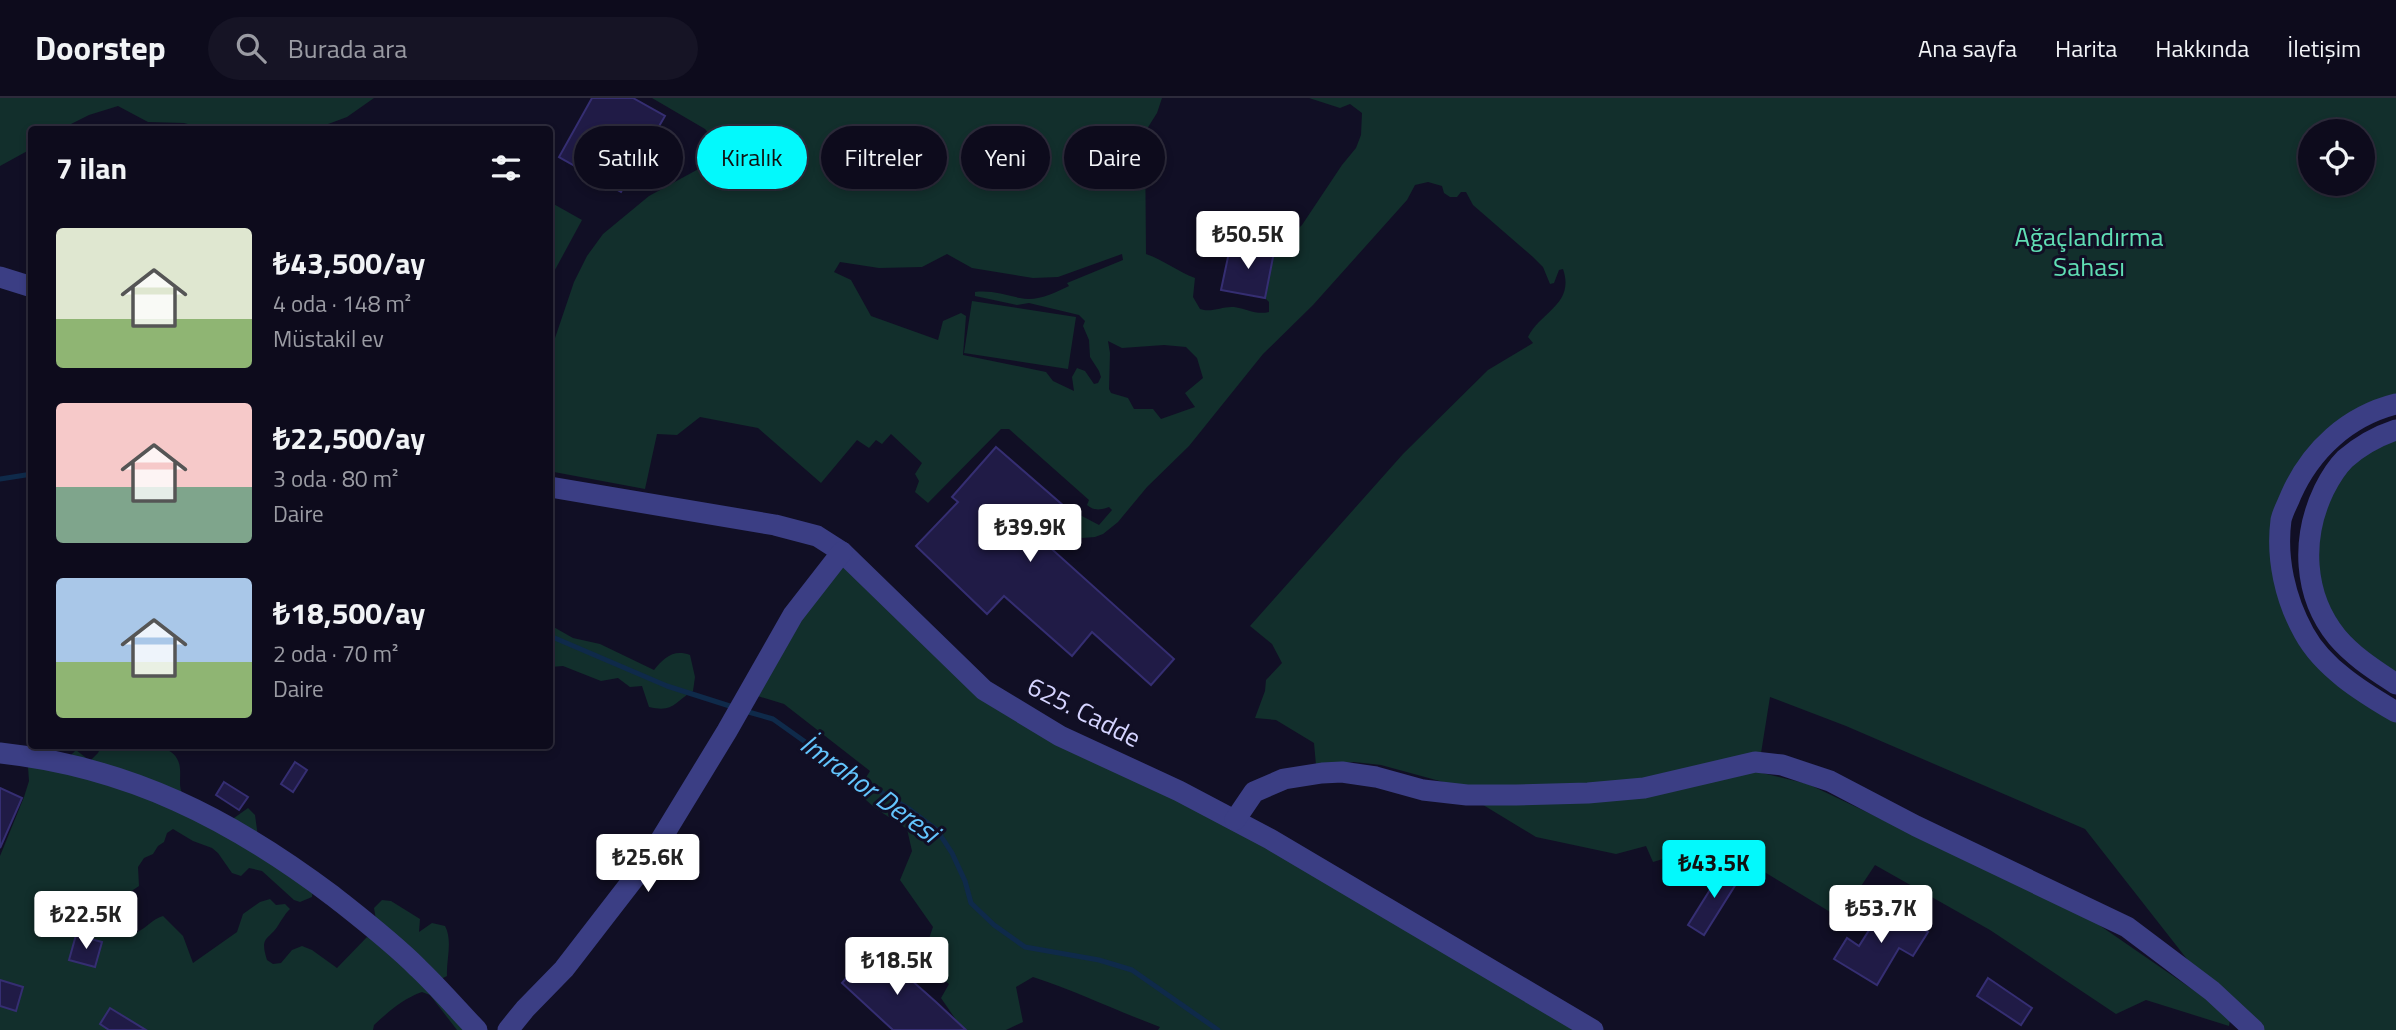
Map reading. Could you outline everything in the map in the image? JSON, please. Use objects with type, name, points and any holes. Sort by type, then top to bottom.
[{"type":"street","points":[[0,277],[28,286]]},
{"type":"street","points":[[2396,404],[2368,413],[2345,426],[2324,445],[2299,478],[2282,517],[2279,559],[2290,600],[2304,634],[2326,663],[2373,699],[2396,712]]},
{"type":"street","points":[[2396,430],[2381,435],[2344,460],[2330,478],[2312,522],[2308,560],[2312,587],[2322,613],[2337,637],[2362,662],[2396,684]]},
{"type":"street","name":"625. Cadde","points":[[553,488],[775,526],[817,536],[842,552],[984,690],[1060,736],[1235,820],[1592,1030]]},
{"type":"street","points":[[508,1030],[564,969],[649,859],[793,615],[842,552]]},
{"type":"street","points":[[0,753],[32,756],[90,769],[175,798],[215,818],[289,863],[364,920],[418,967],[477,1030]]},
{"type":"street","points":[[1235,820],[1254,792],[1284,779],[1322,773],[1342,772],[1376,777],[1423,790],[1516,795],[1644,788],[1755,762],[1782,765],[1830,781],[1916,826],[2127,927],[2203,983],[2254,1030]]},
{"type":"green space","points":[[0,98],[374,98],[347,117],[323,126],[196,126],[148,122],[118,106],[89,115],[67,126],[28,126],[28,151],[0,166]]},
{"type":"green space","name":"Ağaçlandırma Sahası","points":[[652,98],[1162,98],[1149,126],[1064,126],[1064,189],[1145,189],[1146,254],[1195,278],[1193,297],[1200,309],[1234,307],[1264,313],[1269,312],[1269,302],[1265,298],[1274,252],[1302,225],[1356,148],[1361,135],[1362,113],[1350,104],[1340,108],[1309,98],[2396,98],[2396,404],[2345,426],[2282,517],[2304,634],[2396,712],[2396,1030],[2254,1030],[2212,991],[2085,829],[1846,726],[1770,697],[1758,772],[1808,784],[2089,918],[2218,1007],[2230,1020],[2229,1026],[2146,1000],[2116,1014],[1990,930],[1875,865],[1840,918],[1717,843],[1653,862],[1646,846],[1616,854],[1536,837],[1447,783],[1381,765],[1354,762],[1316,765],[1314,743],[1276,720],[1255,718],[1266,680],[1282,663],[1272,644],[1250,626],[1403,454],[1488,370],[1533,343],[1528,337],[1561,299],[1565,281],[1563,269],[1559,270],[1554,283],[1550,284],[1543,267],[1473,205],[1466,192],[1450,197],[1444,193],[1442,186],[1428,182],[1415,185],[1407,200],[1313,305],[1263,354],[1189,446],[1147,487],[1118,522],[1103,534],[1082,538],[1064,529],[1080,515],[1099,525],[1112,510],[1109,507],[1095,509],[1087,505],[1089,500],[1009,429],[1001,429],[928,503],[915,492],[919,481],[915,474],[922,463],[891,434],[882,444],[876,440],[869,448],[857,440],[821,483],[758,428],[700,417],[677,435],[657,434],[645,489],[554,472],[553,344],[574,282],[587,256],[603,234],[649,196],[662,189],[683,189],[683,177],[697,170],[697,189],[807,189],[807,126],[700,126]],"holes":[[[947,254],[972,268],[1033,278],[1058,277],[1122,254],[1123,260],[1067,283],[1069,286],[1039,298],[1026,299],[992,292],[975,292],[975,296],[1017,305],[1029,303],[1079,315],[1085,321],[1083,326],[1089,340],[1090,357],[1101,377],[1098,383],[1094,384],[1085,371],[1077,368],[1072,377],[1074,391],[1053,381],[1046,372],[963,355],[966,316],[961,313],[943,321],[938,340],[871,316],[851,280],[834,272],[840,262],[879,268],[922,267]],[[1108,341],[1122,348],[1164,345],[1186,347],[1197,358],[1203,378],[1185,393],[1195,407],[1161,419],[1153,409],[1134,409],[1128,398],[1111,393]]]},
{"type":"green space","points":[[553,204],[582,220],[553,273]]},
{"type":"green space","points":[[972,301],[1076,317],[1068,369],[964,353]]},
{"type":"green space","points":[[2396,430],[2396,684],[2322,613],[2312,522],[2364,446]]},
{"type":"green space","points":[[842,552],[984,690],[1189,795],[1593,1030],[1158,1030],[1160,1027],[1033,977],[1016,987],[1023,1022],[1006,1030],[963,1030],[941,998],[949,984],[926,966],[925,950],[933,927],[900,880],[912,851],[907,829],[875,808],[857,792],[870,771],[784,704],[748,693]]},
{"type":"green space","points":[[553,627],[573,638],[600,644],[654,670],[669,656],[679,653],[690,655],[695,677],[693,691],[664,709],[649,707],[642,686],[630,687],[618,678],[601,681],[563,666],[553,667]]},
{"type":"green space","points":[[100,749],[170,751],[177,759],[181,789],[187,799],[235,825],[234,818],[248,808],[255,815],[258,837],[313,887],[312,897],[300,902],[294,900],[262,871],[249,868],[241,876],[232,873],[212,848],[173,829],[167,833],[164,842],[153,854],[144,858],[138,867],[139,886],[127,894],[123,912],[126,920],[118,930],[124,935],[137,932],[163,916],[183,936],[193,963],[237,932],[243,914],[260,902],[270,899],[276,905],[285,904],[290,909],[266,939],[264,946],[267,960],[273,964],[281,963],[292,950],[302,946],[337,968],[367,937],[374,940],[374,908],[382,900],[391,901],[420,919],[419,932],[432,923],[445,926],[449,944],[447,976],[441,979],[468,1030],[457,1030],[430,995],[422,992],[391,1010],[374,1025],[373,1030],[0,1030],[0,856],[24,797],[29,781],[28,767],[67,759],[76,750],[90,761]]},
{"type":"building","points":[[592,98],[633,98],[665,116],[659,126],[576,126]]},
{"type":"building","points":[[574,130],[574,165],[559,157]]},
{"type":"building","points":[[1231,243],[1274,252],[1265,298],[1221,290]]},
{"type":"building","points":[[996,447],[1072,513],[1045,543],[1174,659],[1151,685],[1092,632],[1072,656],[1004,596],[987,614],[916,546],[958,502],[952,497]]},
{"type":"building","points":[[295,762],[307,770],[293,792],[281,784]]},
{"type":"building","points":[[224,782],[248,797],[239,810],[216,795]]},
{"type":"building","points":[[0,788],[22,798],[0,848]]},
{"type":"building","points":[[1725,866],[1741,876],[1704,935],[1688,925]]},
{"type":"building","points":[[1885,905],[1928,932],[1913,956],[1899,948],[1877,985],[1834,959],[1847,938],[1859,946]]},
{"type":"building","points":[[76,935],[102,942],[95,967],[69,960]]},
{"type":"building","points":[[874,947],[966,1030],[893,1030],[842,983]]},
{"type":"building","points":[[1988,978],[2032,1008],[2021,1025],[1977,996]]},
{"type":"building","points":[[0,980],[23,987],[16,1011],[0,1006]]},
{"type":"building","points":[[110,1008],[146,1030],[109,1030],[100,1024]]},
{"type":"waterway","name":"İmrahor Deresi","points":[[0,479],[28,475]]},
{"type":"waterway","name":"İmrahor Deresi","points":[[553,637],[667,686],[736,708]]},
{"type":"waterway","name":"İmrahor Deresi","points":[[745,711],[773,719],[846,771],[909,809],[937,830],[952,853],[965,881],[971,903],[994,925],[1025,947],[1099,960],[1132,970],[1218,1030]]}]
